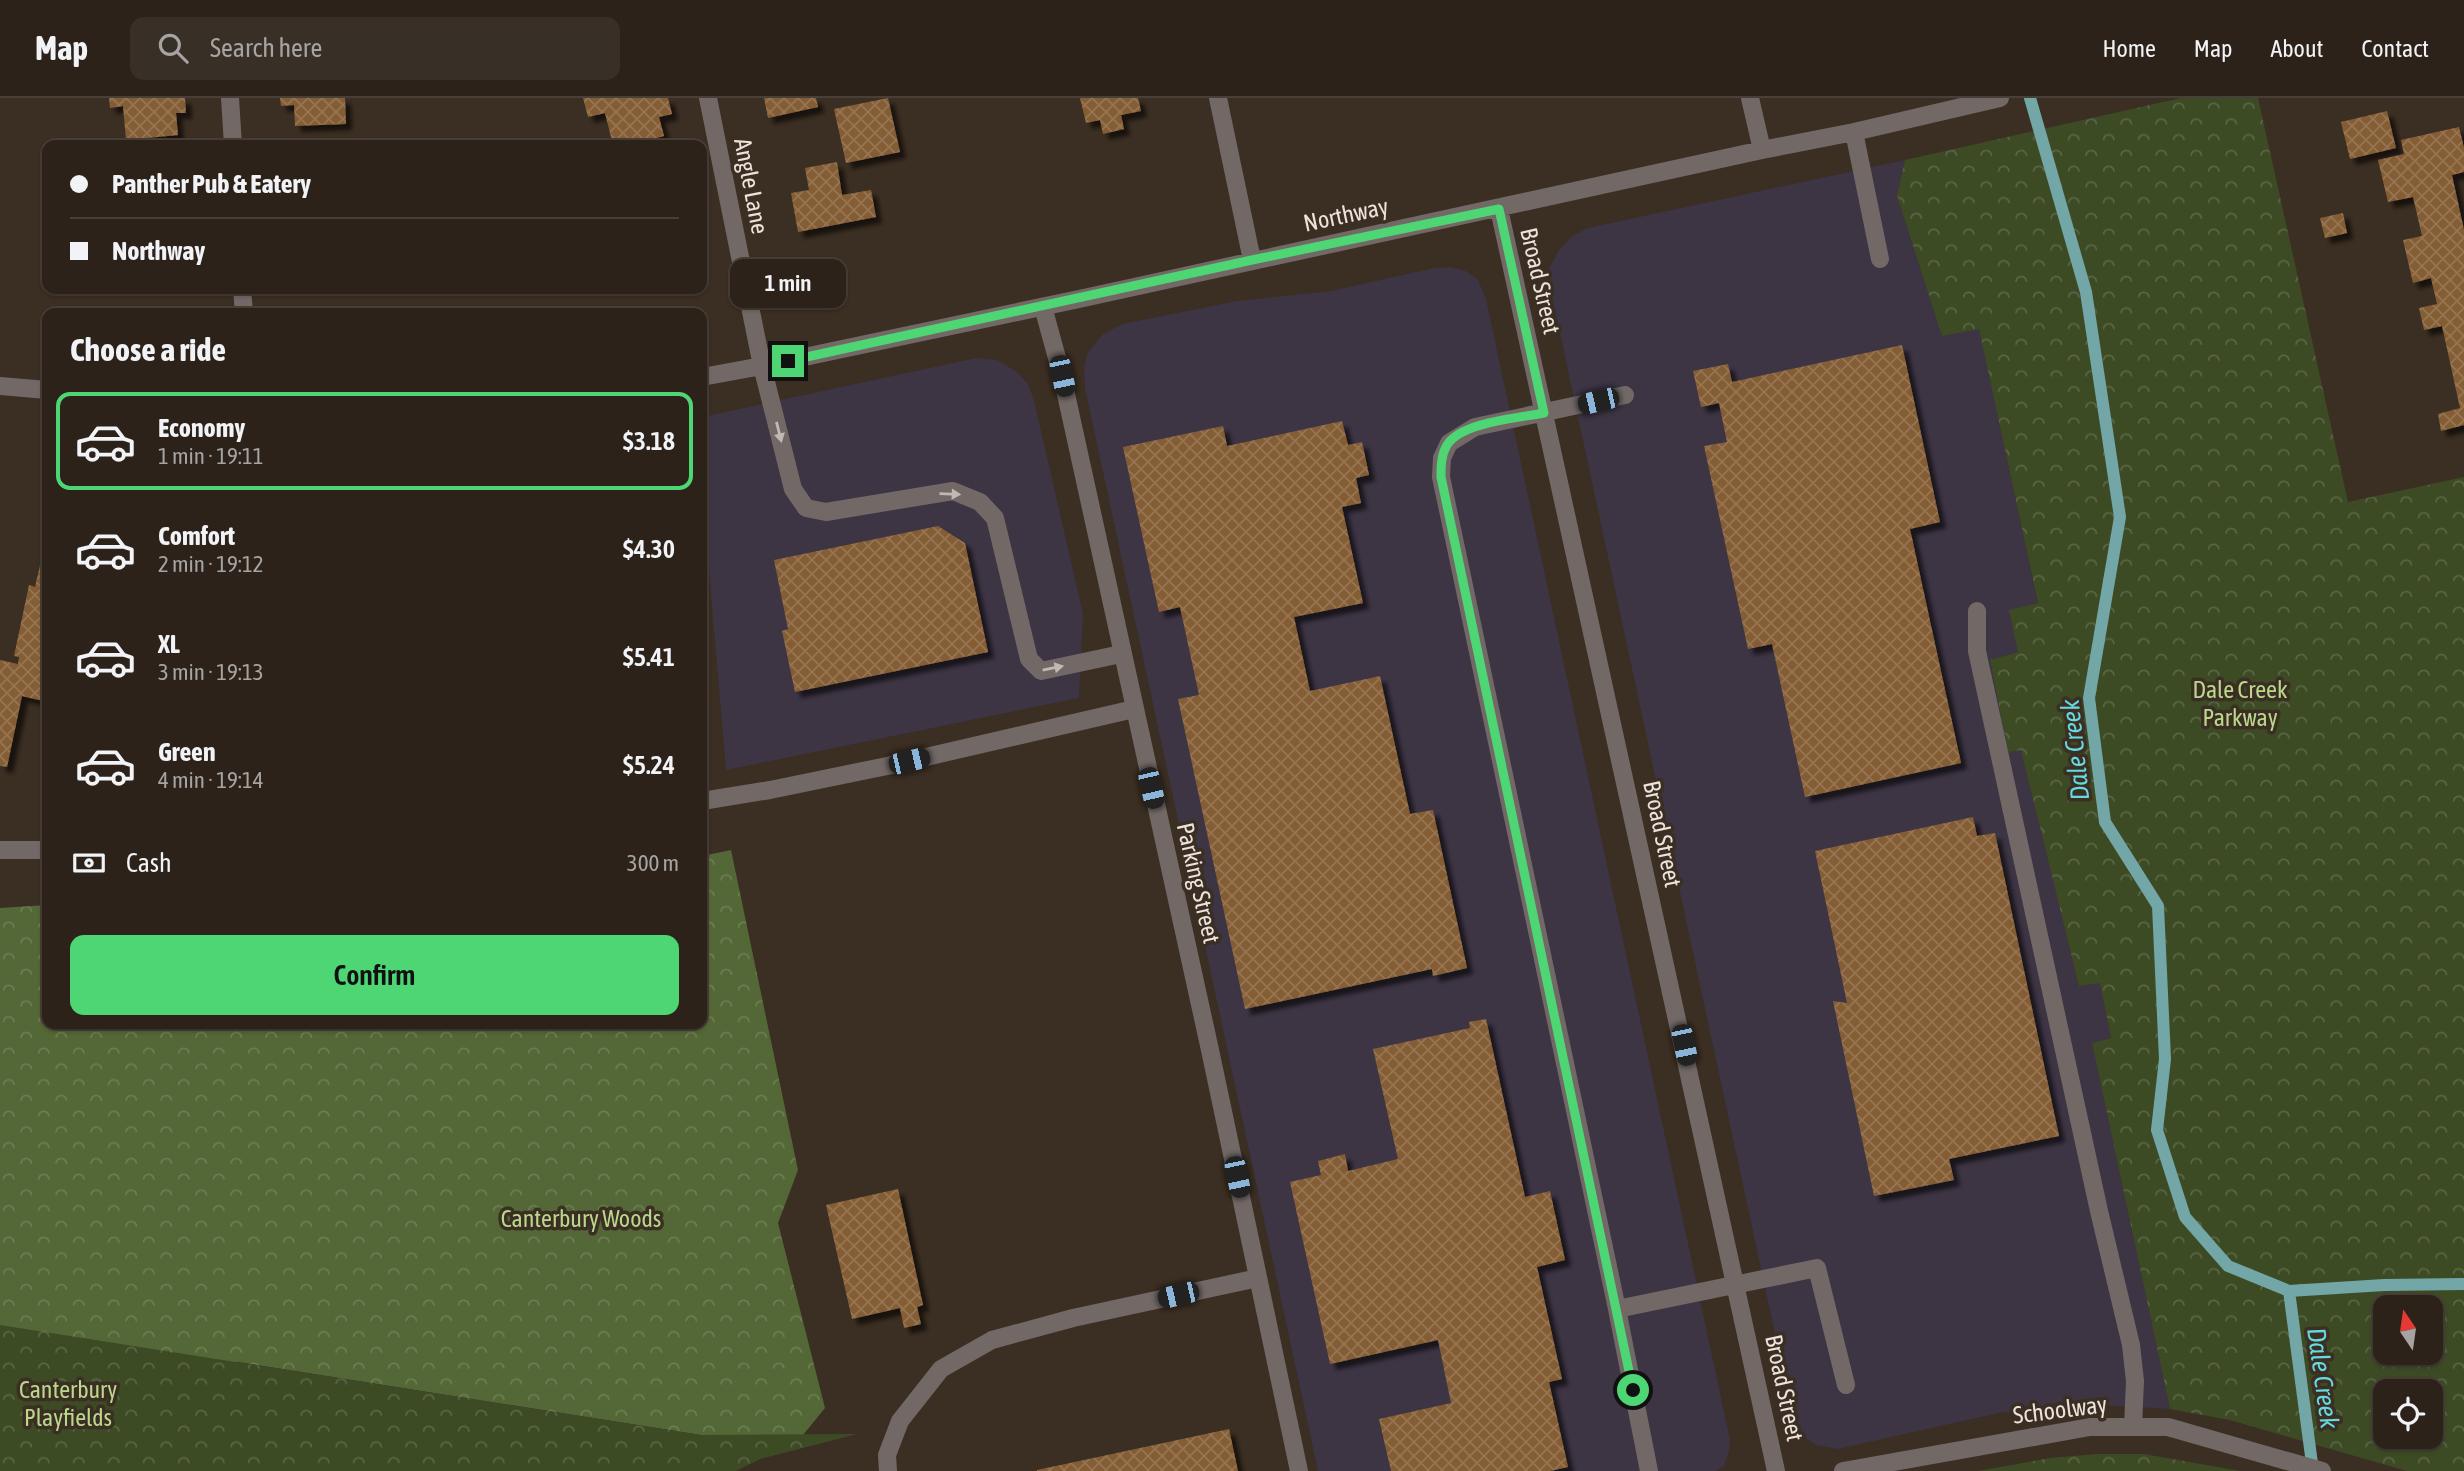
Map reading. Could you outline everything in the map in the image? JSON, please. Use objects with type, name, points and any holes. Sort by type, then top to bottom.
[{"type":"street","points":[[230,98],[233,140]]},
{"type":"street","name":"Angle Lane","points":[[708,98],[762,366],[793,489],[806,508],[826,512],[953,491],[980,502],[995,519],[1029,659],[1041,671],[1121,653]]},
{"type":"street","points":[[1218,98],[1252,260]]},
{"type":"street","points":[[1750,98],[1762,150]]},
{"type":"street","name":"Northway","points":[[707,376],[1499,209],[2000,98]]},
{"type":"street","points":[[1854,132],[1880,259]]},
{"type":"street","name":"Broad Street","points":[[1499,209],[1776,1471]]},
{"type":"street","name":"Parking Street","points":[[1043,307],[1062,376],[1299,1471]]},
{"type":"street","points":[[0,386],[42,390]]},
{"type":"street","points":[[1625,395],[1475,427],[1448,443],[1442,458],[1441,477],[1618,1309],[1649,1471]]},
{"type":"street","points":[[1977,611],[1977,651],[2099,1211],[2131,1345],[2135,1381],[2133,1427]]},
{"type":"street","points":[[707,800],[861,771],[1134,709]]},
{"type":"street","points":[[0,850],[42,850]]},
{"type":"street","points":[[1618,1309],[1817,1268],[1846,1385]]},
{"type":"street","points":[[883,1470],[900,1421],[941,1369],[992,1340],[1073,1318],[1258,1278]]},
{"type":"street","name":"Schoolway","points":[[1843,1471],[2090,1427],[2168,1427],[2322,1471]]},
{"type":"shaded area","points":[[1905,160],[1897,196],[1942,336],[1979,328],[2038,604],[2010,610],[2019,652],[1990,660],[2009,752],[2021,749],[2079,986],[2100,982],[2111,1038],[2092,1043],[2170,1409],[2098,1405],[2059,1406],[1999,1413],[1838,1449],[1816,1445],[1800,1434],[1793,1418],[1550,287],[1550,267],[1559,250],[1572,236],[1588,228]]},
{"type":"shaded area","points":[[1451,267],[1466,271],[1478,280],[1486,299],[1730,1440],[1724,1466],[1716,1471],[1318,1471],[1085,388],[1084,367],[1088,352],[1103,334],[1122,324],[1237,301],[1331,291],[1434,268]]},
{"type":"shaded area","points":[[976,358],[997,360],[1017,372],[1028,384],[1034,400],[1083,614],[1079,698],[726,770],[707,547],[707,416]]},
{"type":"green space","name":"Dale Creek Parkway","points":[[2181,98],[2258,98],[2348,502],[2464,477],[2464,1471],[2407,1471],[2230,1420],[2170,1409],[2092,1043],[2111,1038],[2100,983],[2079,986],[2021,750],[2008,752],[1990,660],[2018,652],[2009,610],[2038,603],[1979,329],[1942,336],[1897,196],[1905,160]]},
{"type":"green space","name":"Canterbury Woods","points":[[731,850],[798,1170],[778,1223],[825,1408],[803,1435],[701,1435],[238,1362],[0,1426],[0,908],[42,905],[42,1029],[707,1029],[707,855]]},
{"type":"green space","name":"Canterbury Playfields","points":[[0,1325],[701,1435],[857,1434],[760,1459],[736,1471],[0,1471]]},
{"type":"green space","points":[[2144,1454],[2240,1471],[1978,1471],[2050,1458]]},
{"type":"building","points":[[109,98],[185,98],[186,113],[176,113],[178,135],[126,140],[123,106],[110,108]]},
{"type":"building","points":[[280,98],[345,98],[346,124],[295,126],[294,105],[281,106]]},
{"type":"building","points":[[583,98],[668,98],[672,114],[659,117],[664,136],[648,140],[612,140],[605,113],[588,117]]},
{"type":"building","points":[[764,98],[816,98],[818,107],[768,118]]},
{"type":"building","points":[[888,98],[900,152],[846,163],[834,109]]},
{"type":"building","points":[[1080,98],[1138,98],[1141,111],[1121,115],[1124,129],[1103,134],[1100,120],[1086,123]]},
{"type":"building","points":[[2387,111],[2396,148],[2350,159],[2341,122]]},
{"type":"building","points":[[2459,127],[2464,148],[2464,172],[2452,175],[2464,230],[2464,425],[2441,431],[2438,414],[2460,408],[2442,326],[2424,330],[2419,308],[2437,304],[2431,278],[2413,283],[2403,240],[2422,236],[2413,197],[2388,202],[2378,160],[2404,154],[2401,140]]},
{"type":"building","points":[[837,162],[842,195],[871,190],[876,217],[798,232],[791,193],[809,190],[805,168]]},
{"type":"building","points":[[2343,213],[2347,233],[2325,238],[2320,218]]},
{"type":"building","points":[[1902,345],[1940,522],[1910,529],[1961,763],[1805,797],[1772,644],[1748,649],[1704,446],[1727,442],[1719,403],[1701,407],[1693,371],[1728,364],[1732,382]]},
{"type":"building","points":[[1342,421],[1348,445],[1362,442],[1369,475],[1356,478],[1361,503],[1342,507],[1363,603],[1294,617],[1310,691],[1380,676],[1410,814],[1433,810],[1467,968],[1433,976],[1432,969],[1245,1009],[1178,699],[1199,695],[1180,607],[1159,612],[1123,447],[1223,426],[1227,446]]},
{"type":"building","points":[[938,526],[965,543],[988,652],[795,692],[782,631],[788,629],[774,560]]},
{"type":"building","points":[[42,556],[42,701],[22,696],[7,767],[0,766],[0,660],[18,664],[19,657],[14,656],[29,585],[35,587]]},
{"type":"building","points":[[1973,817],[1977,836],[1995,833],[2059,1136],[1949,1159],[1954,1180],[1874,1196],[1833,1001],[1847,1003],[1815,851]]},
{"type":"building","points":[[1486,1019],[1525,1197],[1550,1191],[1565,1260],[1537,1267],[1562,1379],[1549,1382],[1568,1467],[1550,1471],[1391,1471],[1379,1419],[1451,1403],[1438,1340],[1330,1364],[1290,1182],[1321,1175],[1318,1161],[1345,1154],[1348,1171],[1398,1159],[1373,1049],[1470,1028],[1469,1022]]},
{"type":"building","points":[[898,1189],[923,1305],[917,1307],[921,1324],[904,1328],[900,1308],[852,1319],[826,1205]]},
{"type":"building","points":[[1229,1429],[1238,1471],[1037,1471],[1037,1470]]},
{"type":"waterway","name":"Dale Creek","points":[[2030,98],[2086,292],[2120,517],[2089,698],[2105,822],[2158,906],[2165,1059],[2157,1130],[2185,1217],[2228,1266],[2289,1291],[2313,1471]]},
{"type":"waterway","name":"Dale Creek","points":[[2289,1291],[2384,1285],[2464,1284]]},
{"type":"route","points":[[788,361],[1499,209],[1544,413],[1475,427],[1460,434],[1448,443],[1442,458],[1441,477],[1633,1390]]}]
